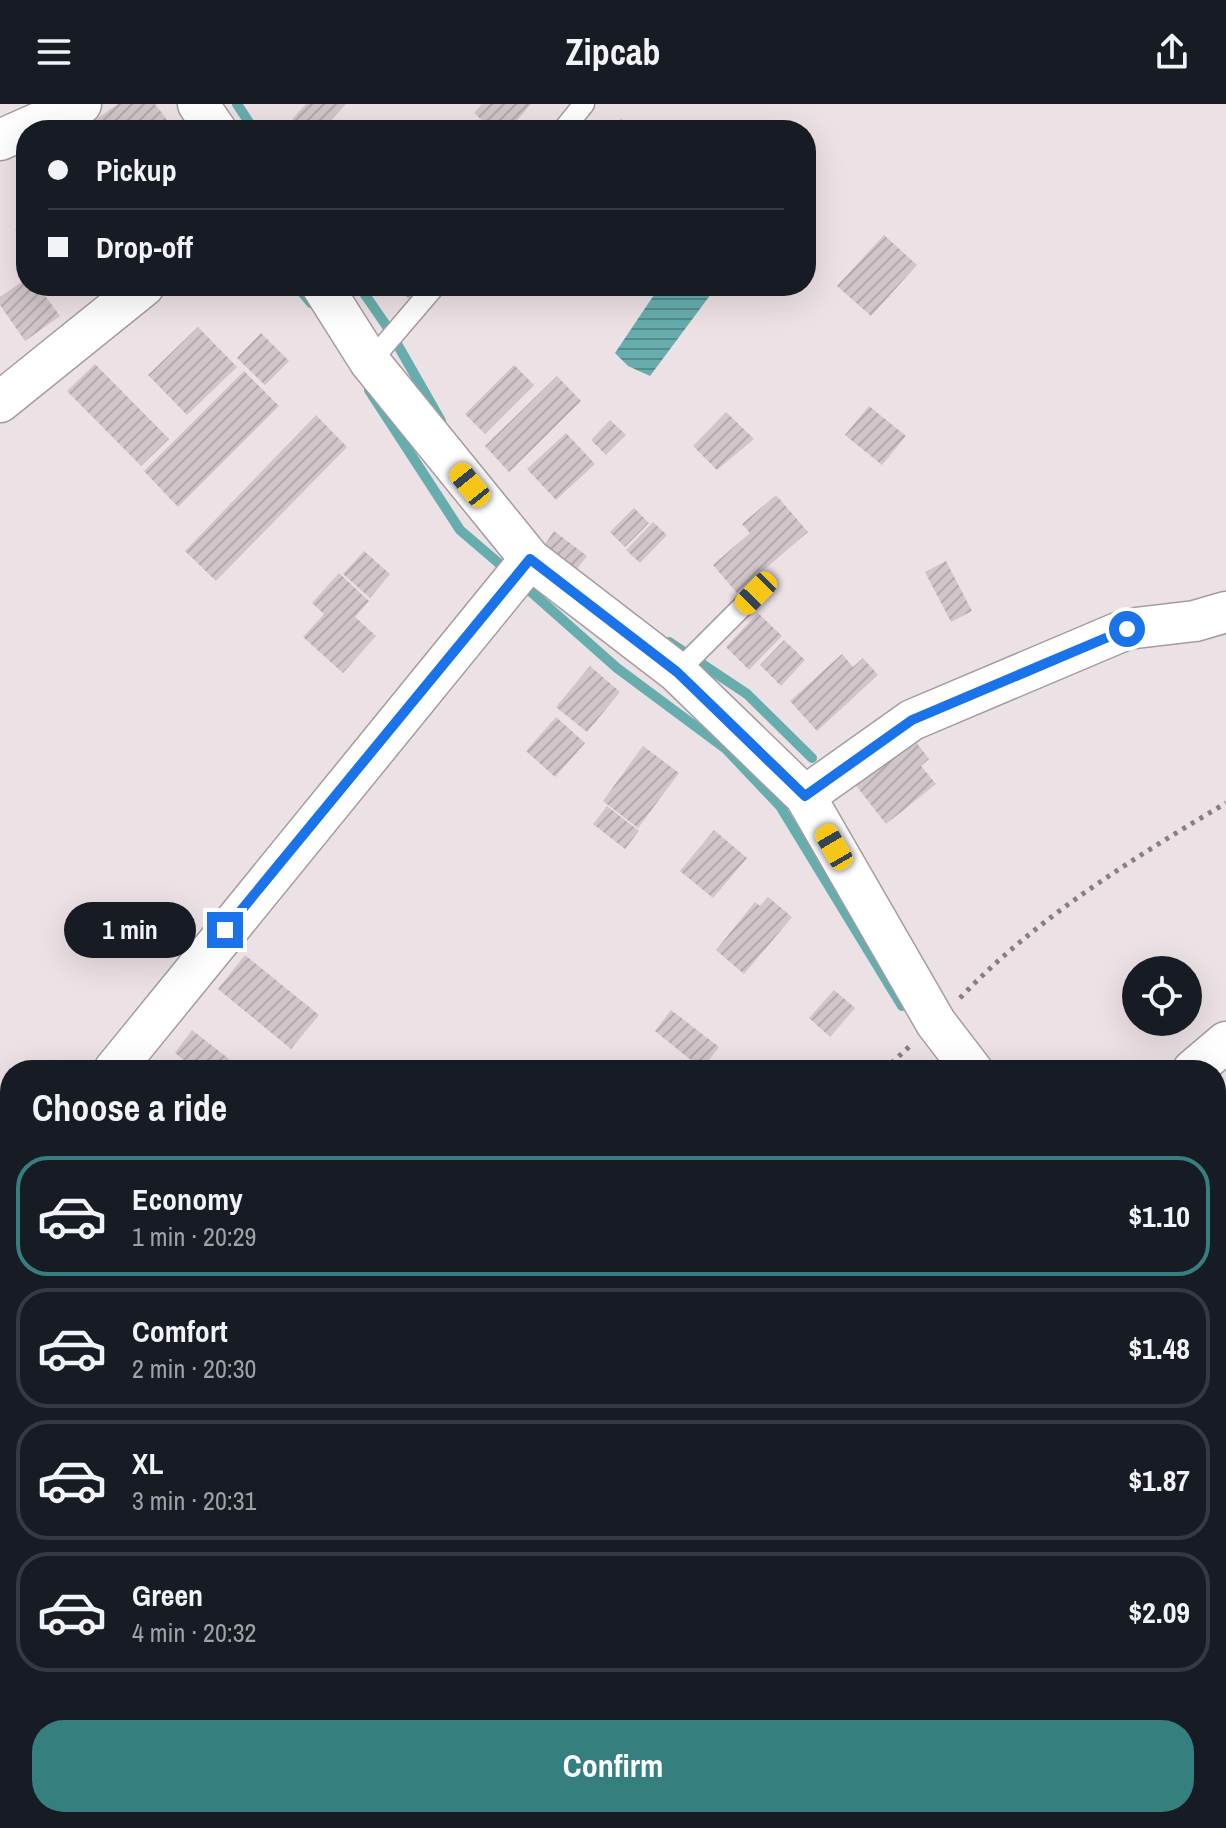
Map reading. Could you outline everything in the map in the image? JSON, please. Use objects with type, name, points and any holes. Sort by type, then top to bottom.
[{"type":"street","points":[[45,120],[81,104]]},
{"type":"street","points":[[0,402],[132,296]]},
{"type":"street","points":[[331,296],[379,350],[519,571],[689,660],[805,796],[936,1023],[964,1060]]},
{"type":"street","points":[[122,1060],[519,571]]},
{"type":"street","points":[[805,796],[912,720],[1127,629],[1195,621],[1226,612]]},
{"type":"street","points":[[1205,1060],[1226,1042]]},
{"type":"lane","points":[[571,120],[584,104]]},
{"type":"lane","points":[[379,350],[427,296]]},
{"type":"lane","points":[[689,660],[756,593]]},
{"type":"path","points":[[936,1023],[995,961],[1051,917],[1226,803]]},
{"type":"water","points":[[653,296],[710,296],[650,376],[628,366],[615,353]]},
{"type":"building","points":[[118,104],[155,104],[167,120],[95,120]]},
{"type":"building","points":[[306,104],[346,104],[331,120],[292,119]]},
{"type":"building","points":[[482,104],[531,104],[517,120],[482,120],[474,113]]},
{"type":"building","points":[[884,235],[917,265],[871,316],[837,286]]},
{"type":"building","points":[[16,286],[16,296],[45,296],[60,316],[25,341],[0,305],[0,297]]},
{"type":"building","points":[[406,296],[420,296],[414,303]]},
{"type":"building","points":[[198,327],[237,367],[187,415],[148,375]]},
{"type":"building","points":[[261,333],[289,361],[265,385],[237,358]]},
{"type":"building","points":[[95,364],[169,439],[141,466],[67,391]]},
{"type":"building","points":[[514,365],[534,385],[485,434],[465,414]]},
{"type":"building","points":[[244,371],[279,406],[178,507],[144,471]]},
{"type":"building","points":[[557,376],[581,401],[509,472],[485,446]]},
{"type":"building","points":[[869,406],[906,436],[882,465],[845,435]]},
{"type":"building","points":[[726,412],[754,439],[717,470],[693,446]]},
{"type":"building","points":[[316,415],[347,447],[216,581],[185,551]]},
{"type":"building","points":[[610,420],[626,435],[606,455],[591,440]]},
{"type":"building","points":[[566,433],[595,464],[556,500],[527,469]]},
{"type":"building","points":[[776,495],[808,532],[737,593],[713,565],[750,533],[742,524]]},
{"type":"building","points":[[634,508],[649,523],[625,547],[610,532]]},
{"type":"building","points":[[653,522],[667,535],[640,563],[626,550]]},
{"type":"building","points":[[554,531],[587,556],[576,570],[544,546]]},
{"type":"building","points":[[364,551],[390,574],[370,598],[343,574]]},
{"type":"building","points":[[946,561],[972,611],[951,622],[925,572]]},
{"type":"building","points":[[339,573],[369,601],[355,617],[376,636],[343,673],[303,637],[324,614],[312,603]]},
{"type":"building","points":[[758,613],[782,636],[749,670],[726,647]]},
{"type":"building","points":[[784,640],[805,660],[781,686],[760,665]]},
{"type":"building","points":[[842,654],[853,667],[863,658],[878,675],[817,731],[790,701]]},
{"type":"building","points":[[590,666],[620,692],[587,732],[556,707]]},
{"type":"building","points":[[556,717],[585,743],[555,777],[526,751]]},
{"type":"building","points":[[912,737],[929,759],[921,766],[936,784],[886,824],[854,783]]},
{"type":"building","points":[[643,746],[679,773],[638,828],[603,801]]},
{"type":"building","points":[[607,806],[639,831],[625,849],[593,824]]},
{"type":"building","points":[[714,830],[747,858],[713,898],[680,871]]},
{"type":"building","points":[[768,897],[792,917],[744,974],[716,950],[755,902],[760,906]]},
{"type":"building","points":[[245,955],[319,1015],[291,1049],[218,989]]},
{"type":"building","points":[[834,990],[855,1008],[830,1037],[809,1018]]},
{"type":"building","points":[[671,1010],[719,1047],[709,1060],[691,1060],[655,1031]]},
{"type":"building","points":[[192,1030],[230,1060],[184,1060],[175,1053]]},
{"type":"waterway","points":[[237,104],[247,120]]},
{"type":"waterway","points":[[305,296],[311,303]]},
{"type":"waterway","points":[[366,296],[388,328],[441,421]]},
{"type":"waterway","points":[[369,390],[460,530],[509,572]]},
{"type":"waterway","points":[[521,583],[617,668],[726,749],[780,806],[902,1006]]},
{"type":"waterway","points":[[669,642],[747,694],[812,758]]},
{"type":"route","points":[[225,930],[530,559],[677,672],[743,732],[805,796],[912,720],[1127,629]]}]
